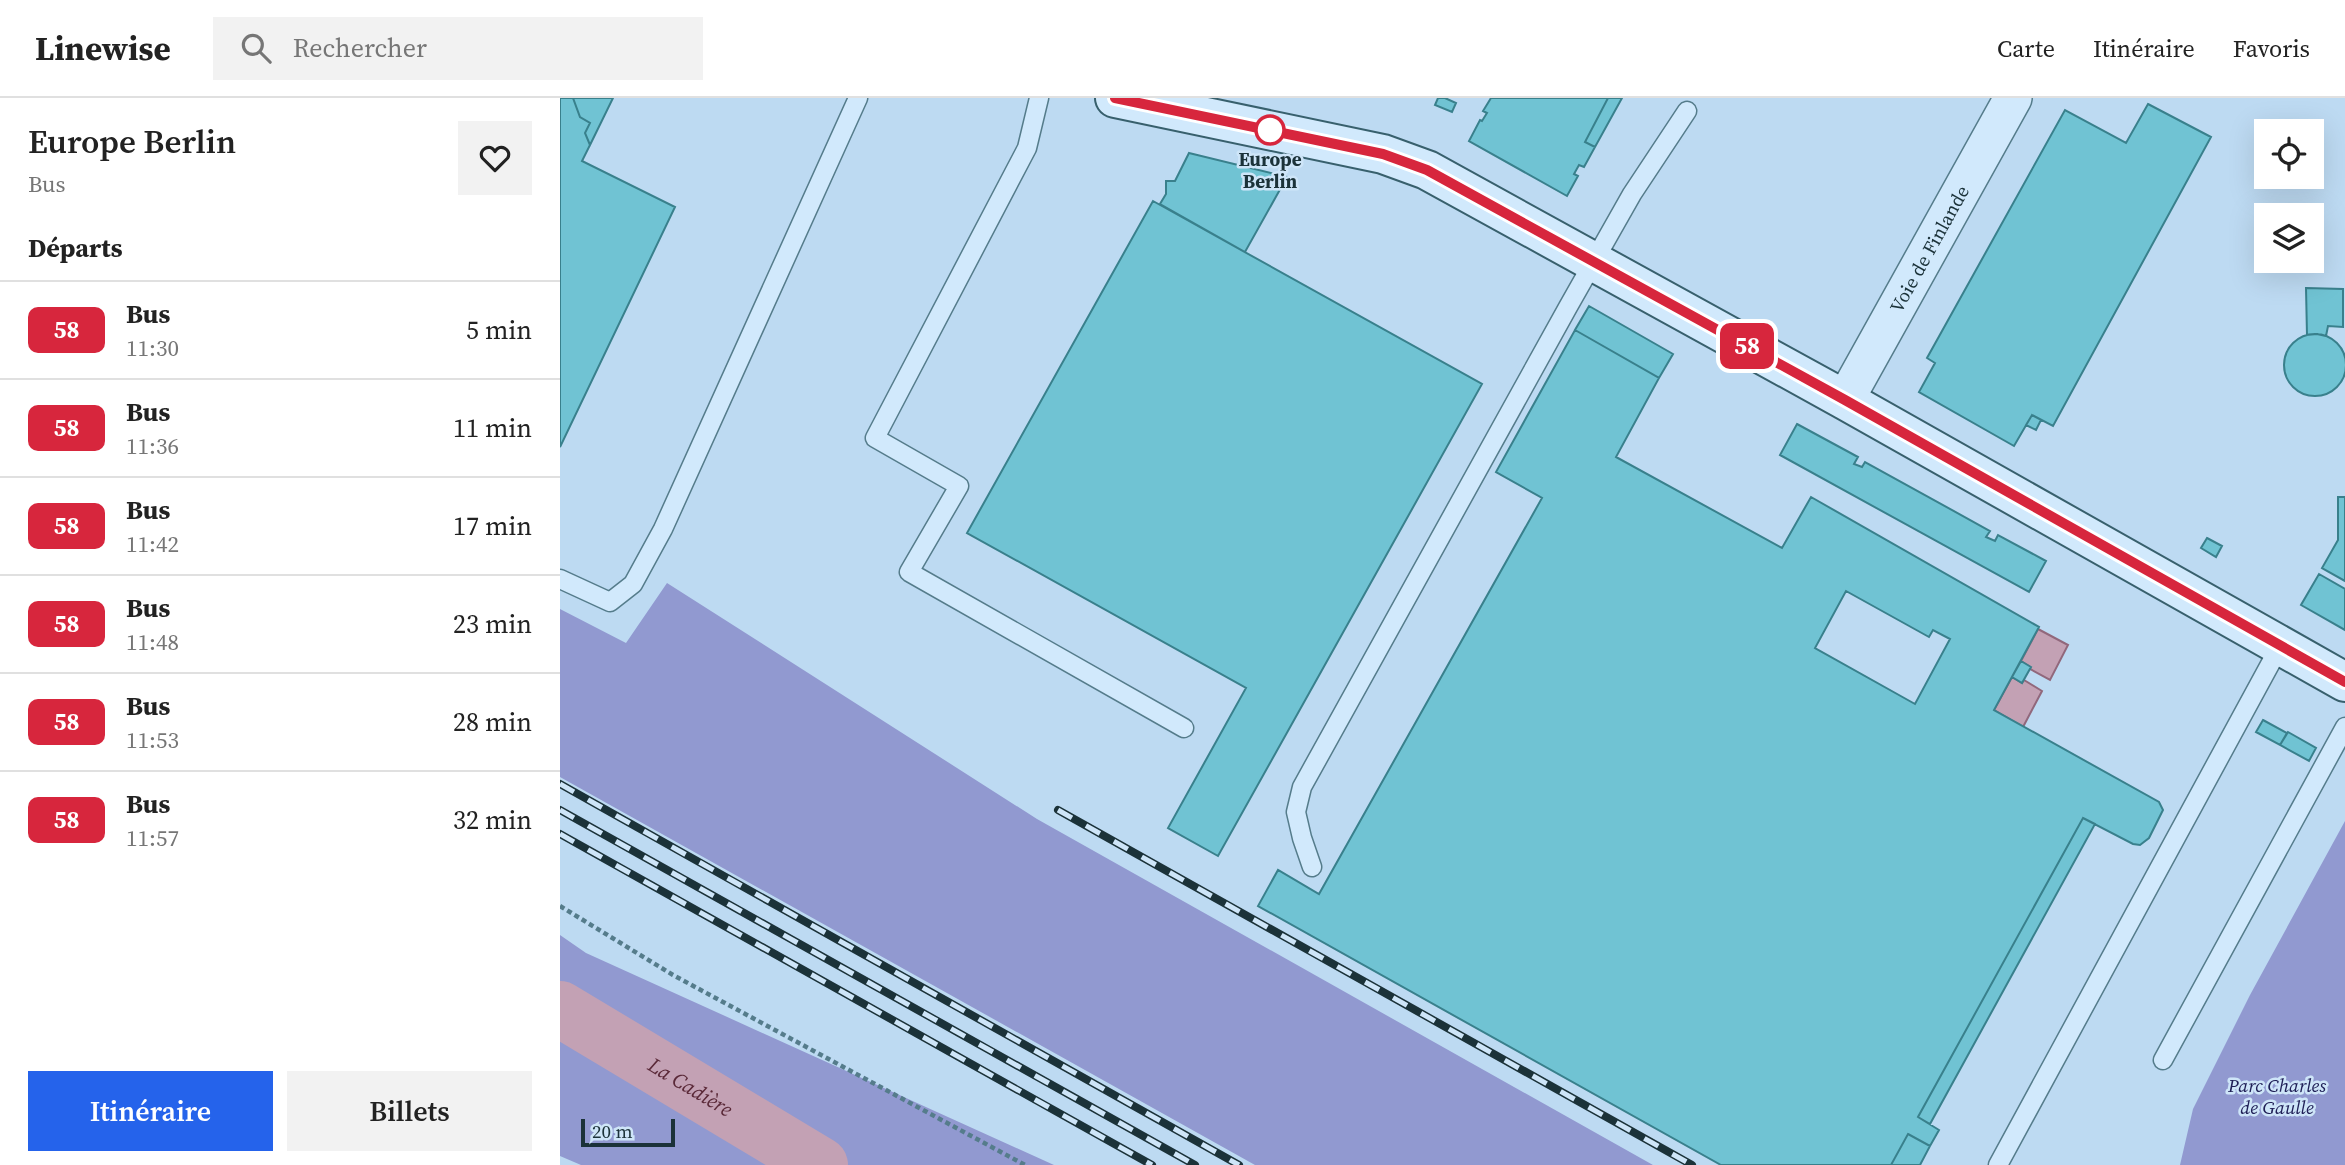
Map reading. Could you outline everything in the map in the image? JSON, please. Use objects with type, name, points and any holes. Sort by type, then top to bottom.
[{"type":"street","points":[[1115,98],[1383,154],[1427,170],[1845,400],[2345,682]]},
{"type":"street","name":"Voie de Finlande","points":[[1845,400],[2013,98]]},
{"type":"lane","points":[[560,579],[610,602],[633,584],[663,529],[858,98]]},
{"type":"lane","points":[[1040,98],[1027,148],[875,438],[959,486],[909,572],[1184,728]]},
{"type":"lane","points":[[1312,867],[1296,812],[1302,787],[1632,194],[1686,111]]},
{"type":"lane","points":[[1998,1165],[2280,646]]},
{"type":"lane","points":[[2163,1060],[2345,727]]},
{"type":"path","points":[[560,906],[673,975],[1026,1165]]},
{"type":"green space","points":[[667,583],[1037,819],[1653,1165],[1255,1165],[560,777],[560,609],[626,643]]},
{"type":"green space","name":"Parc Charles de Gaulle","points":[[2345,821],[2345,1165],[2180,1165],[2193,1109],[2250,995]]},
{"type":"green space","points":[[560,935],[586,953],[1054,1165],[581,1165],[560,1156]]},
{"type":"shaded area","points":[[2038,629],[2068,645],[2050,680],[2021,661]]},
{"type":"shaded area","points":[[2012,677],[2022,683],[2024,680],[2042,691],[2023,727],[1994,710]]},
{"type":"building","points":[[560,98],[573,98],[580,117],[590,123],[585,133],[590,145],[582,161],[675,207],[560,447]]},
{"type":"building","points":[[573,98],[613,98],[590,145],[585,133],[590,123],[580,117]]},
{"type":"building","points":[[1438,98],[1456,103],[1452,112],[1435,105]]},
{"type":"building","points":[[1491,98],[1608,98],[1585,142],[1595,147],[1584,167],[1579,165],[1574,174],[1578,176],[1567,196],[1469,141],[1480,120],[1482,121],[1487,113],[1483,111]]},
{"type":"building","points":[[1608,98],[1622,98],[1595,147],[1585,142]]},
{"type":"building","points":[[2148,104],[2211,137],[2053,426],[2032,415],[2014,446],[1919,392],[1935,363],[1927,358],[2065,110],[2126,143]]},
{"type":"building","points":[[1189,153],[1287,177],[1245,252],[1160,204],[1166,194],[1166,181],[1175,181]]},
{"type":"building","points":[[1153,201],[1482,384],[1218,856],[1168,828],[1246,688],[967,533]]},
{"type":"building","points":[[2306,288],[2343,289],[2343,327],[2328,326],[2326,336],[2307,335]]},
{"type":"building","points":[[1589,306],[1673,354],[1659,378],[1575,330]]},
{"type":"building","points":[[1575,330],[1659,378],[1616,457],[1782,548],[1811,497],[2039,627],[1994,710],[2159,802],[2163,810],[2149,838],[2140,845],[2083,818],[1918,1117],[1939,1130],[1930,1146],[1908,1134],[1891,1165],[1721,1165],[1258,906],[1278,870],[1319,894],[1542,498],[1496,472]],"holes":[[[1846,591],[1929,637],[1933,630],[1950,639],[1915,704],[1815,648]]]},
{"type":"building","points":[[2309,334],[2321,334],[2337,343],[2344,353],[2344,377],[2337,387],[2321,396],[2309,396],[2298,391],[2289,382],[2284,371],[2284,359],[2289,348],[2298,339]]},
{"type":"building","points":[[2032,415],[2041,420],[2036,430],[2026,425]]},
{"type":"building","points":[[1797,424],[1858,457],[1854,464],[1862,467],[1865,462],[1990,531],[1986,537],[1995,541],[1998,535],[2046,561],[2029,592],[1780,455]]},
{"type":"building","points":[[2338,497],[2345,497],[2345,581],[2322,568],[2338,540]]},
{"type":"building","points":[[2207,538],[2222,546],[2216,557],[2201,548]]},
{"type":"building","points":[[2319,574],[2345,589],[2345,630],[2301,605]]},
{"type":"building","points":[[2021,661],[2031,667],[2022,683],[2012,677]]},
{"type":"building","points":[[2263,720],[2287,733],[2280,745],[2256,732]]},
{"type":"building","points":[[2288,732],[2316,748],[2309,761],[2280,745]]},
{"type":"building","points":[[2083,818],[2095,824],[1930,1124],[1918,1117]]},
{"type":"building","points":[[1908,1134],[1930,1146],[1920,1165],[1891,1165]]},
{"type":"waterway","name":"La Cadière","points":[[560,1009],[820,1165]]},
{"type":"railway","points":[[560,784],[1239,1165]]},
{"type":"railway","points":[[560,810],[1195,1165]]},
{"type":"railway","points":[[1058,810],[1692,1165]]},
{"type":"railway","points":[[560,834],[1152,1165]]},
{"type":"bus line","name":"58","points":[[1115,98],[1332,142],[1383,154],[1427,170],[1845,400],[2345,682]]},
{"type":"place","name":"Europe Berlin","points":[[1270,130]]}]
